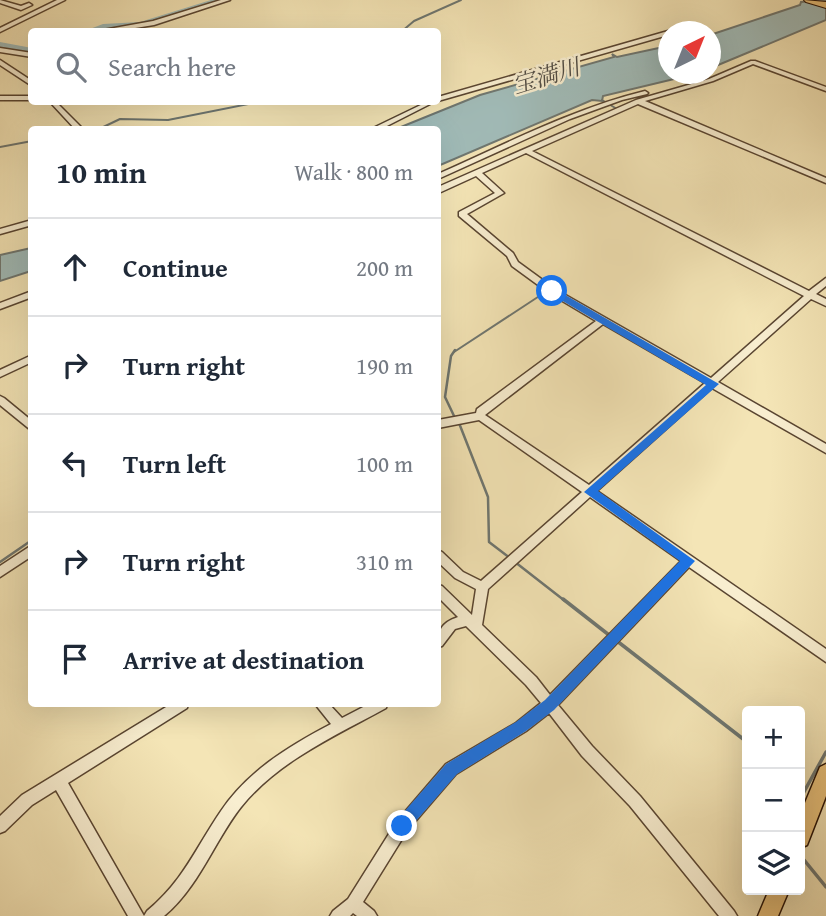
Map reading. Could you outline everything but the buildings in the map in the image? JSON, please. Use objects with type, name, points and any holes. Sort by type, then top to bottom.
[{"type":"highway","points":[[808,0],[826,5]]},
{"type":"main road","points":[[802,832],[826,773]]},
{"type":"main road","points":[[768,916],[777,895]]},
{"type":"street","points":[[0,30],[62,0]]},
{"type":"street","points":[[124,28],[145,25],[227,0]]},
{"type":"street","points":[[0,1],[21,8],[29,5]]},
{"type":"street","points":[[441,98],[658,36]]},
{"type":"street","points":[[0,50],[28,54]]},
{"type":"street","points":[[0,62],[28,81]]},
{"type":"street","points":[[441,189],[638,101],[693,85],[753,62],[826,89]]},
{"type":"street","points":[[441,176],[621,98],[693,85]]},
{"type":"street","points":[[0,97],[28,98]]},
{"type":"street","points":[[0,105],[14,98]]},
{"type":"street","points":[[638,101],[826,181]]},
{"type":"street","points":[[56,105],[79,126]]},
{"type":"street","points":[[380,126],[425,105]]},
{"type":"street","points":[[527,151],[826,303]]},
{"type":"street","points":[[477,173],[500,193],[461,214],[510,255],[514,264],[552,291],[826,449]]},
{"type":"street","points":[[0,232],[28,223]]},
{"type":"street","points":[[472,624],[481,587],[826,281]]},
{"type":"street","points":[[0,306],[28,296]]},
{"type":"street","points":[[480,416],[481,412],[603,320]]},
{"type":"street","points":[[0,374],[28,360]]},
{"type":"street","points":[[0,400],[28,424]]},
{"type":"street","points":[[441,423],[480,416],[826,656]]},
{"type":"street","points":[[0,572],[28,553]]},
{"type":"street","points":[[441,558],[459,575],[481,587]]},
{"type":"street","points":[[338,916],[353,904],[392,839],[452,769],[521,727],[550,705],[689,561]]},
{"type":"street","points":[[441,593],[531,681],[635,801],[729,916]]},
{"type":"street","points":[[441,638],[451,625],[472,624]]},
{"type":"street","points":[[0,826],[27,800],[177,707]]},
{"type":"street","points":[[324,707],[341,726]]},
{"type":"street","points":[[152,916],[172,902],[246,790],[296,752],[376,707]]},
{"type":"street","points":[[59,781],[136,916]]},
{"type":"street","points":[[353,904],[369,916]]},
{"type":"water","points":[[826,0],[826,20],[721,64],[721,31],[800,5],[801,2]]},
{"type":"water","points":[[658,48],[658,83],[603,96],[602,101],[592,100],[441,165],[441,126],[403,126],[480,95],[614,57],[612,54],[617,57]]},
{"type":"water","points":[[28,249],[28,272],[0,281],[0,255]]},
{"type":"waterway","points":[[97,28],[141,24],[219,0]]},
{"type":"waterway","points":[[406,28],[414,21],[461,0]]},
{"type":"waterway","points":[[0,45],[28,50]]},
{"type":"waterway","points":[[594,119],[617,109],[602,100]]},
{"type":"waterway","points":[[105,126],[120,119],[168,120],[243,105]]},
{"type":"waterway","points":[[0,147],[28,142]]},
{"type":"waterway","points":[[454,352],[547,291]]},
{"type":"waterway","points":[[455,350],[451,356],[445,397],[455,418]]},
{"type":"waterway","points":[[459,423],[488,497],[489,542],[510,558]]},
{"type":"waterway","points":[[0,562],[28,543]]},
{"type":"waterway","points":[[515,562],[565,601]]},
{"type":"waterway","points":[[563,599],[609,635]]},
{"type":"waterway","points":[[617,641],[742,738]]},
{"type":"waterway","points":[[805,790],[826,752]]},
{"type":"waterway","points":[[805,861],[826,887]]},
{"type":"route","points":[[402,826],[452,769],[521,727],[550,705],[689,561],[589,492],[713,384],[552,291]]},
{"type":"water label","name":"宝満川","points":[[546,76]]}]
